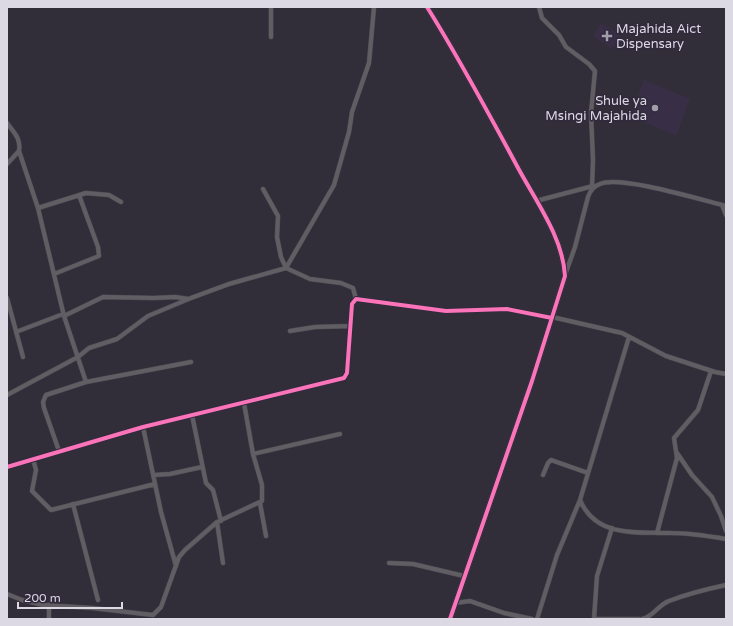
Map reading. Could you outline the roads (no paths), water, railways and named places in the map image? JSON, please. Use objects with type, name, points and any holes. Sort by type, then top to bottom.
[{"type":"street","points":[[270,37],[271,7]]},
{"type":"street","points":[[286,268],[334,185],[349,132],[352,112],[369,63],[374,7]]},
{"type":"street","points":[[426,7],[490,116],[536,201],[564,260],[565,276]]},
{"type":"street","points":[[450,619],[575,248],[588,197],[594,186],[591,112],[595,71],[589,64],[566,48],[559,35],[542,18],[539,7]]},
{"type":"street","points":[[7,123],[19,138],[19,151],[38,208],[64,315],[86,382]]},
{"type":"street","points":[[7,164],[19,151]]},
{"type":"street","points":[[536,201],[607,182],[632,184],[678,193],[724,205],[726,215]]},
{"type":"street","points":[[264,190],[278,216],[277,237],[281,257],[286,268]]},
{"type":"street","points":[[38,208],[86,193],[109,195],[121,202]]},
{"type":"street","points":[[54,274],[99,256],[98,247],[80,195]]},
{"type":"street","points":[[7,395],[78,357],[89,348],[117,339],[148,316],[229,284],[286,268],[310,279],[341,283],[353,288],[356,299]]},
{"type":"street","points":[[16,332],[64,315],[103,297],[175,297],[189,299]]},
{"type":"street","points":[[7,298],[23,357]]},
{"type":"street","points":[[356,299],[446,311],[507,310],[552,317],[622,333],[666,356],[711,371],[726,374]]},
{"type":"street","points":[[7,467],[143,427],[344,378],[348,373],[352,304],[356,299]]},
{"type":"street","points":[[290,331],[316,327],[350,326]]},
{"type":"street","points":[[537,619],[557,555],[580,500],[628,337]]},
{"type":"street","points":[[59,451],[44,408],[44,398],[51,393],[71,388],[86,382],[191,362]]},
{"type":"street","points":[[711,371],[698,410],[674,438],[677,453],[692,475],[712,497],[726,531]]},
{"type":"street","points":[[244,403],[253,454],[262,485],[263,496],[260,503],[266,536]]},
{"type":"street","points":[[192,415],[206,483],[213,490],[219,522],[223,563]]},
{"type":"street","points":[[143,427],[155,484],[176,567]]},
{"type":"street","points":[[253,454],[340,434]]},
{"type":"street","points":[[657,533],[677,453]]},
{"type":"street","points":[[33,459],[36,470],[32,491],[51,510],[155,484]]},
{"type":"street","points":[[543,475],[548,463],[551,460],[588,474]]},
{"type":"street","points":[[154,475],[170,474],[202,467]]},
{"type":"street","points":[[580,500],[585,511],[592,518],[612,528],[628,532],[694,534],[726,539]]},
{"type":"street","points":[[7,594],[22,600],[49,605],[153,615],[161,607],[179,558],[185,550],[219,522],[260,503]]},
{"type":"street","points":[[73,504],[98,600]]},
{"type":"street","points":[[612,528],[597,576],[596,619],[649,618],[660,606],[669,601],[726,585]]},
{"type":"street","points":[[388,562],[407,563],[464,576]]},
{"type":"street","points":[[455,603],[470,601],[504,613],[532,619]]},
{"type":"street","points":[[49,605],[49,619]]},
{"type":"place","name":"Majahida Aict Dispensary","points":[[607,36]]},
{"type":"place","name":"Shule ya Msingi Majahida","points":[[655,108]]}]
